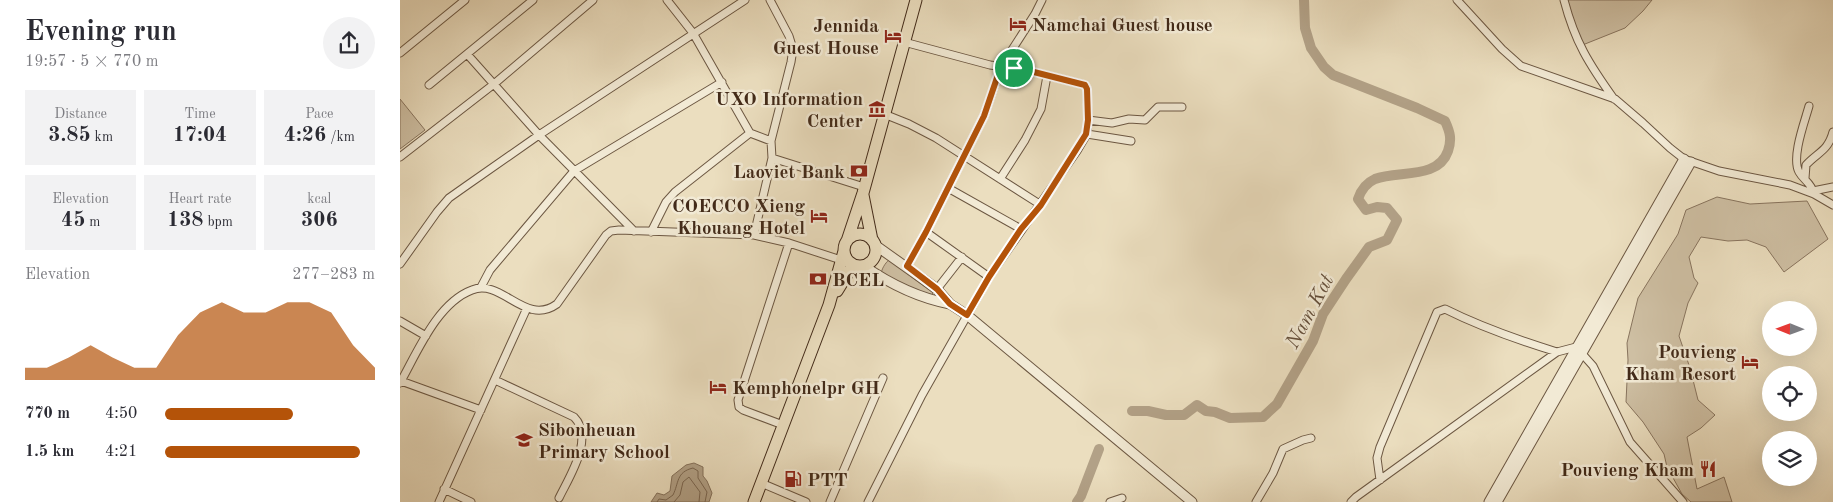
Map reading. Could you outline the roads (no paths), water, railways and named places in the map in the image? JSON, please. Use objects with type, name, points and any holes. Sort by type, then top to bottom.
[{"type":"highway","points":[[754,502],[829,305],[916,0]]},
{"type":"highway","points":[[829,305],[858,266],[871,263],[875,256],[874,242],[863,190]]},
{"type":"highway","points":[[858,266],[847,260],[844,250],[852,236],[866,234],[874,242]]},
{"type":"street","points":[[400,53],[464,0]]},
{"type":"street","points":[[429,85],[533,0]]},
{"type":"street","points":[[400,157],[494,84],[593,0]]},
{"type":"street","points":[[666,0],[693,34],[750,133],[771,141]]},
{"type":"street","points":[[400,264],[449,198],[539,135],[745,0]]},
{"type":"street","points":[[754,235],[772,158],[771,141],[791,62],[792,49],[790,36],[770,0]]},
{"type":"street","points":[[907,266],[984,116],[1001,66],[1042,0]]},
{"type":"street","points":[[1457,0],[1502,49],[1521,66],[1615,99]]},
{"type":"street","points":[[1564,0],[1579,45],[1592,68],[1615,99],[1687,161],[1719,171],[1790,185],[1814,192],[1833,205]]},
{"type":"street","points":[[868,502],[922,395],[967,315],[989,277],[1021,229],[1041,205],[1086,134],[1088,120],[1087,89],[1085,85],[1026,70],[990,65],[904,42]]},
{"type":"street","points":[[467,54],[539,135],[634,231]]},
{"type":"street","points":[[1000,178],[1025,140],[1040,109],[1047,76]]},
{"type":"street","points":[[481,287],[490,270],[574,171],[722,82]]},
{"type":"street","points":[[1809,106],[1797,158],[1799,172],[1812,186],[1814,192]]},
{"type":"street","points":[[1088,120],[1112,123],[1129,119],[1145,120],[1158,108],[1182,107]]},
{"type":"street","points":[[884,114],[916,127],[1041,205]]},
{"type":"street","points":[[1804,178],[1806,166],[1823,152],[1829,144],[1833,132]]},
{"type":"street","points":[[651,232],[666,202],[675,192],[750,133]]},
{"type":"street","points":[[1086,134],[1131,141]]},
{"type":"street","points":[[772,158],[863,190]]},
{"type":"street","points":[[1489,502],[1579,350],[1687,161]]},
{"type":"street","points":[[1814,192],[1833,187]]},
{"type":"street","points":[[948,188],[1021,229]]},
{"type":"street","points":[[481,410],[400,382],[439,316],[451,304],[471,290],[481,287],[490,289],[527,308],[540,311],[549,309],[557,304],[606,235],[611,231],[619,230],[754,235],[789,243],[844,250]]},
{"type":"street","points":[[926,232],[989,277]]},
{"type":"street","points":[[874,242],[937,289],[950,304],[967,315],[1192,502]]},
{"type":"street","points":[[783,425],[743,410],[739,407],[738,400],[789,243]]},
{"type":"street","points":[[937,289],[962,257]]},
{"type":"street","points":[[858,266],[928,300],[950,304]]},
{"type":"street","points":[[439,502],[527,308]]},
{"type":"street","points":[[1380,480],[1377,458],[1380,447],[1437,312],[1445,309],[1511,338],[1557,352],[1579,350]]},
{"type":"street","points":[[400,320],[426,336]]},
{"type":"street","points":[[1497,502],[1579,350]]},
{"type":"street","points":[[1579,350],[1593,366],[1630,442],[1683,502]]},
{"type":"street","points":[[1351,502],[1557,352]]},
{"type":"street","points":[[830,502],[882,378]]},
{"type":"street","points":[[495,380],[579,422],[582,429],[579,458],[558,500],[566,502]]},
{"type":"street","points":[[1256,502],[1273,473],[1283,449],[1311,438]]},
{"type":"street","points":[[761,483],[806,502]]},
{"type":"street","points":[[444,489],[470,502]]},
{"type":"street","points":[[1110,502],[1122,498]]},
{"type":"water","points":[[694,463],[703,467],[703,476],[712,493],[709,502],[651,502],[657,493],[664,495],[670,491],[672,476],[686,465]]},
{"type":"waterway","name":"Nam Kat","points":[[1132,411],[1184,415],[1197,405],[1206,411],[1215,412],[1230,418],[1263,417],[1277,404],[1313,341],[1323,314],[1346,279],[1369,247],[1387,240],[1397,220],[1387,208],[1377,207],[1366,210],[1358,199],[1362,190],[1375,179],[1384,176],[1427,170],[1436,166],[1443,160],[1448,151],[1450,136],[1445,121],[1333,75],[1324,67],[1311,48],[1305,28],[1304,0]]},
{"type":"waterway","name":"Nam Kat","points":[[1077,502],[1099,449]]},
{"type":"place","name":"Namchai Guest house","points":[[1018,24]]},
{"type":"place","name":"Jennida Guest House","points":[[893,36]]},
{"type":"place","name":"UXO Information Center","points":[[877,109]]},
{"type":"place","name":"Laoviet Bank","points":[[859,171]]},
{"type":"place","name":"COECCO Xieng Khouang Hotel","points":[[819,216]]},
{"type":"place","name":"BCEL","points":[[818,279]]},
{"type":"place","name":"Pouvieng Kham Resort","points":[[1750,362]]},
{"type":"place","name":"Kemphonelpr GH","points":[[718,387]]},
{"type":"place","name":"Sibonheuan Primary School","points":[[524,440]]},
{"type":"place","name":"Pouvieng Kham","points":[[1708,469]]},
{"type":"place","name":"PTT","points":[[793,479]]}]
